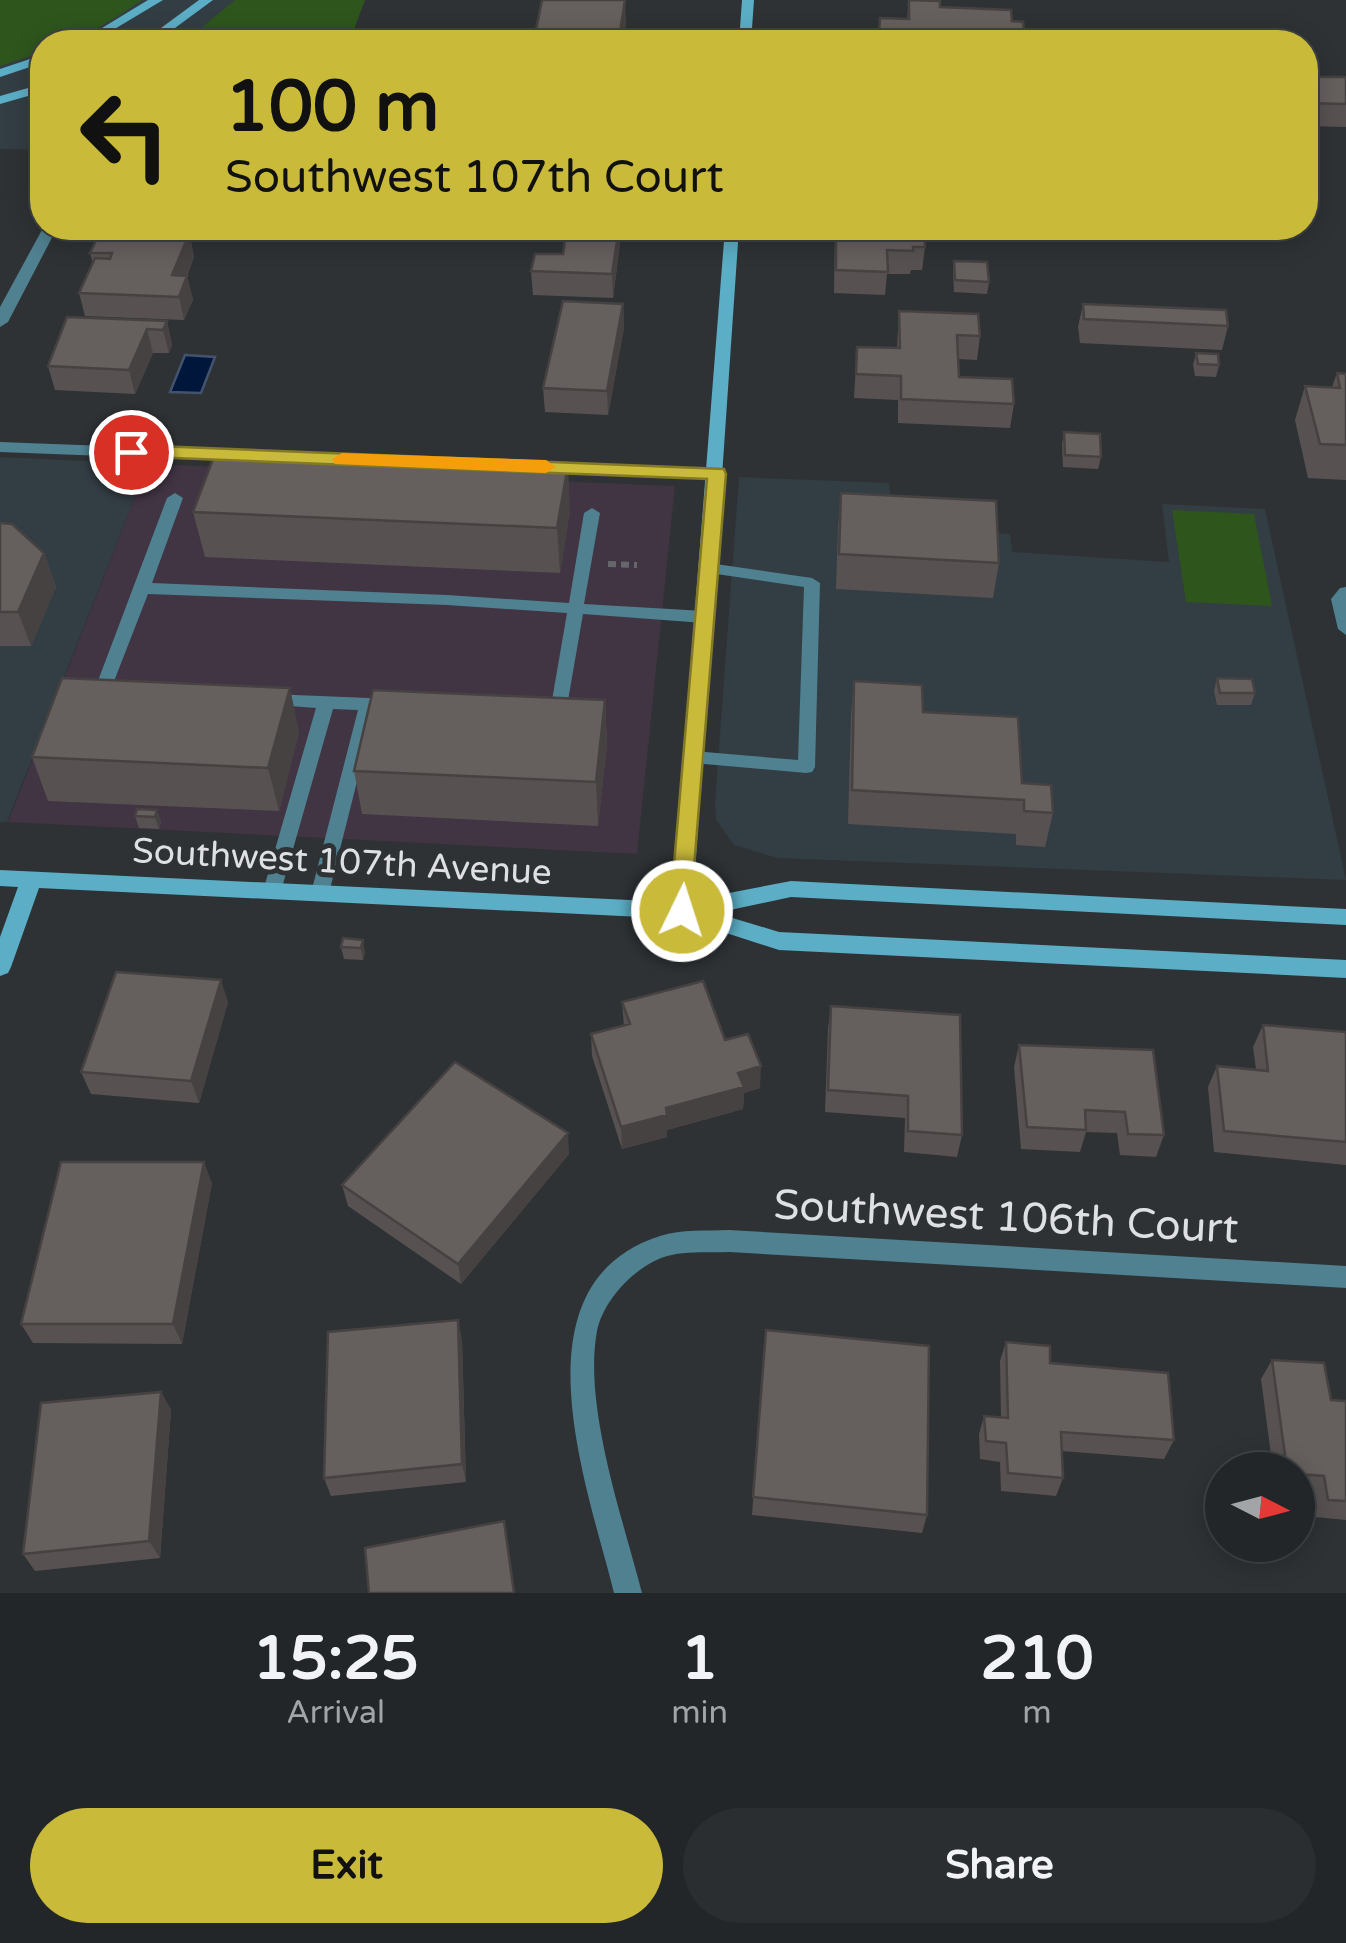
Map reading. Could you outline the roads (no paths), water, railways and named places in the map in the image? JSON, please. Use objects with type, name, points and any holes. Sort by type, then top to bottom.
[{"type":"main road","points":[[106,30],[157,0]]},
{"type":"main road","points":[[165,30],[207,0]]},
{"type":"main road","points":[[746,30],[748,0]]},
{"type":"main road","points":[[0,73],[30,63]]},
{"type":"main road","points":[[0,100],[30,91]]},
{"type":"main road","points":[[682,911],[731,240]]},
{"type":"main road","name":"Southwest 107th Avenue","points":[[0,878],[682,911],[791,889],[1346,917]]},
{"type":"main road","points":[[0,968],[32,880]]},
{"type":"main road","name":"Southwest 107th Avenue","points":[[682,911],[779,941],[1346,969]]},
{"type":"street","points":[[0,322],[44,240]]},
{"type":"street","points":[[0,447],[265,457]]},
{"type":"street","points":[[514,466],[717,474]]},
{"type":"street","name":"Southwest 106th Court","points":[[628,1593],[584,1392],[582,1351],[592,1309],[611,1283],[634,1260],[661,1247],[729,1241],[1346,1277]]},
{"type":"lane","points":[[120,694],[101,694],[175,498]]},
{"type":"lane","points":[[539,711],[558,712],[592,514]]},
{"type":"lane","points":[[693,757],[806,768],[812,583],[708,568]]},
{"type":"lane","points":[[142,588],[447,600],[704,617]]},
{"type":"lane","points":[[1346,592],[1339,599],[1346,629]]},
{"type":"lane","points":[[251,699],[406,706]]},
{"type":"lane","points":[[272,892],[326,702]]},
{"type":"lane","points":[[320,893],[368,704]]},
{"type":"water","points":[[185,355],[215,357],[201,393],[170,392]]}]
